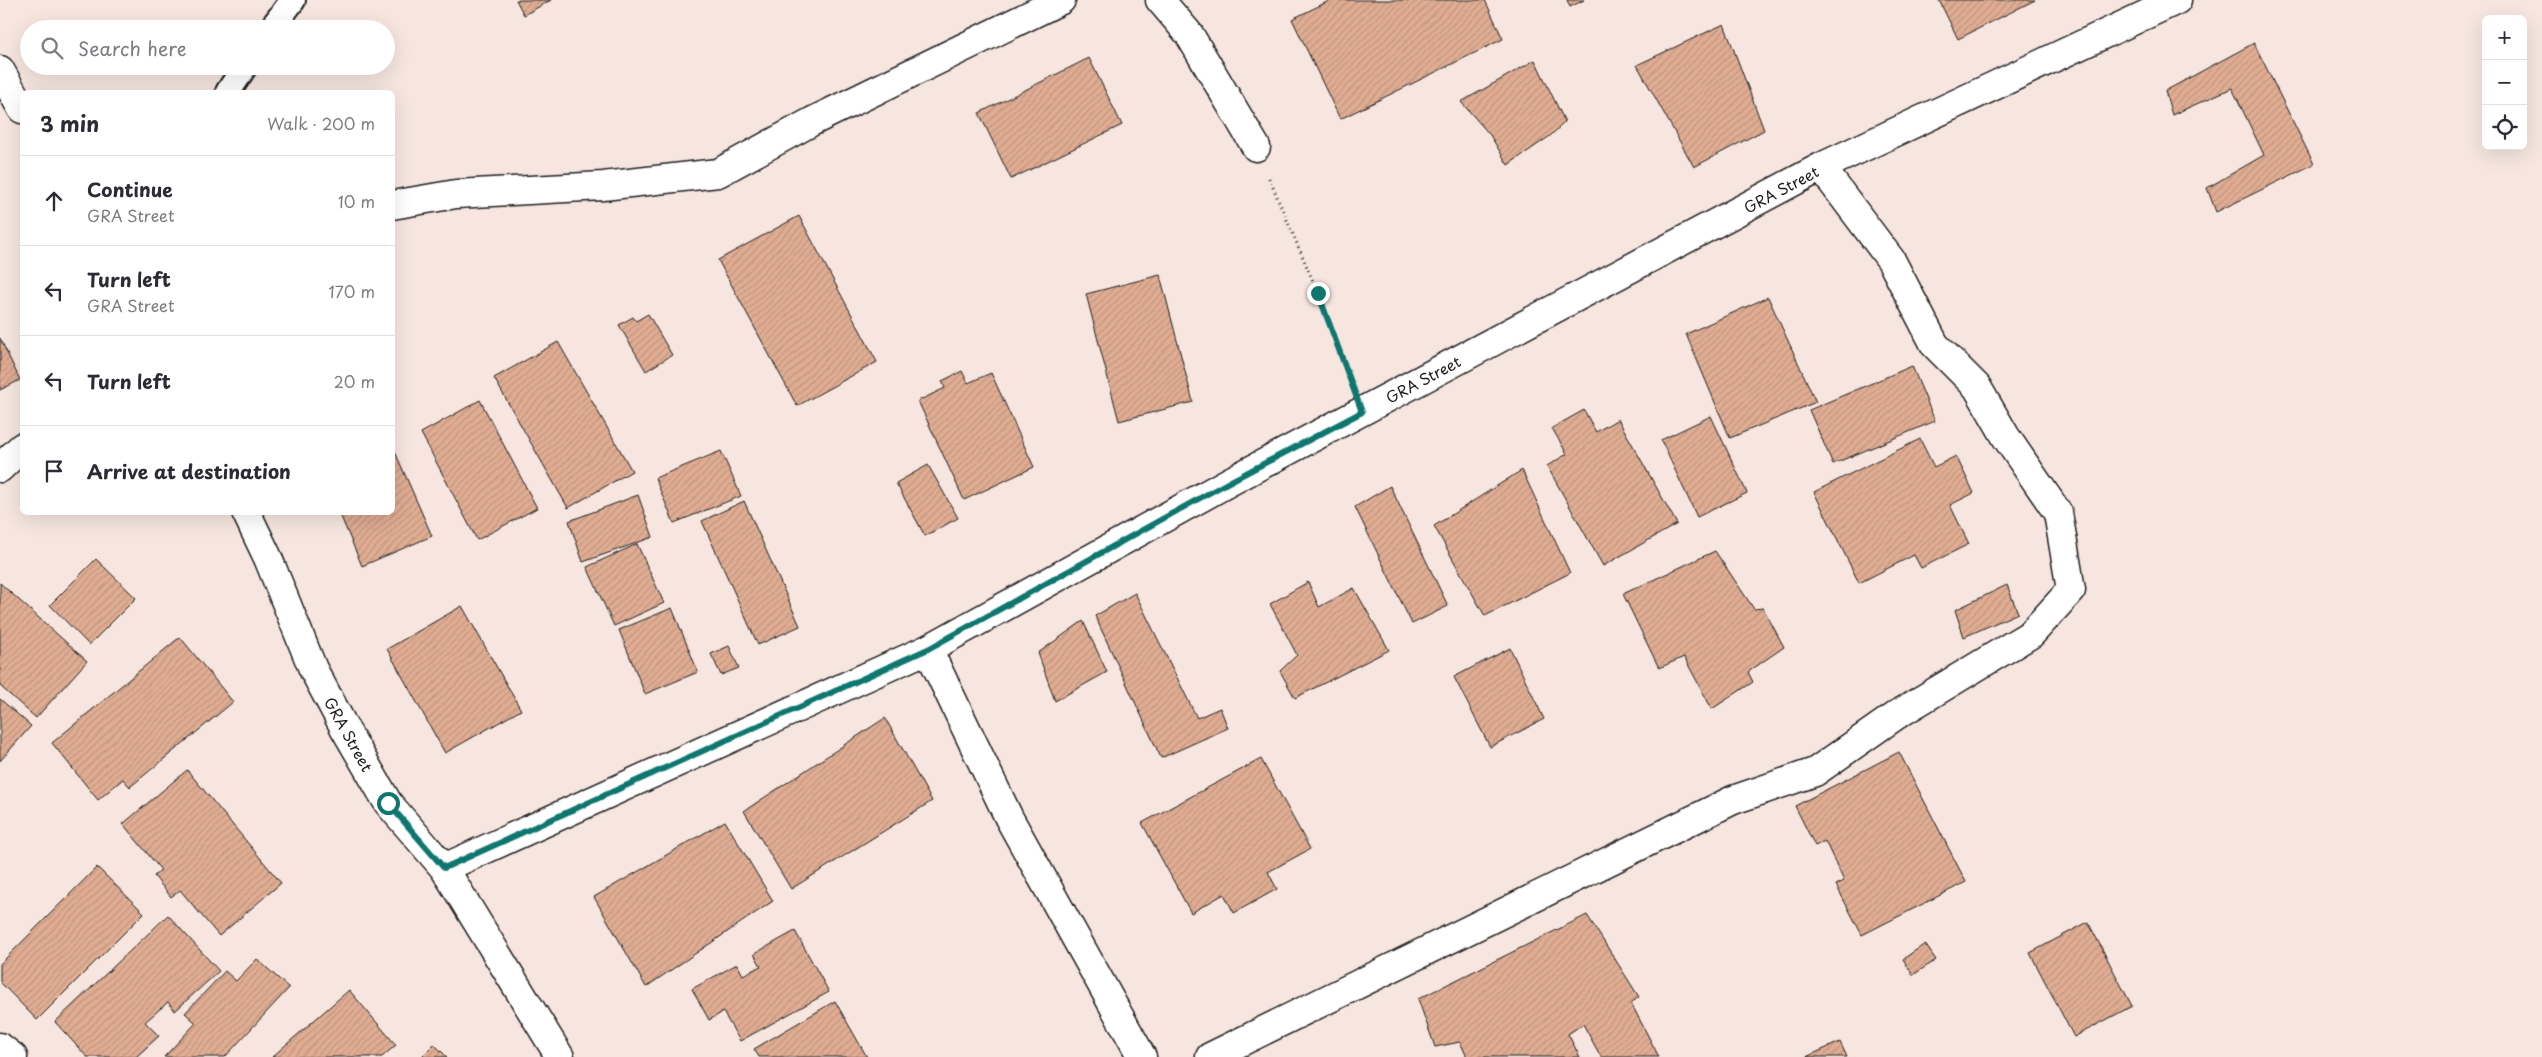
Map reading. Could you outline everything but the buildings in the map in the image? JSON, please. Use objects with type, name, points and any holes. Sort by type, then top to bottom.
[{"type":"street","points":[[395,204],[456,194],[603,186],[718,173],[813,121],[1061,0]]},
{"type":"street","points":[[1160,0],[1190,34],[1256,147]]},
{"type":"street","name":"GRA Street","points":[[247,515],[268,558],[312,669],[345,729],[388,803],[444,868],[928,649],[1229,482],[1821,168],[2177,0]]},
{"type":"street","points":[[0,70],[20,105]]},
{"type":"street","points":[[1210,1057],[1733,800],[1815,772],[1895,716],[2031,634],[2071,590],[2058,513],[2006,437],[1976,387],[1935,345],[1891,260],[1821,168]]},
{"type":"street","points":[[0,468],[20,449]]},
{"type":"street","points":[[928,649],[1010,818],[1142,1057]]},
{"type":"street","points":[[444,868],[560,1057]]},
{"type":"street","points":[[0,1048],[12,1057]]},
{"type":"lane","points":[[278,20],[293,0]]},
{"type":"lane","points":[[229,90],[238,75]]},
{"type":"path","points":[[1256,147],[1318,293],[1362,412]]},
{"type":"route","points":[[388,803],[444,868],[554,820],[928,649],[1229,482],[1362,412],[1318,293]]}]
